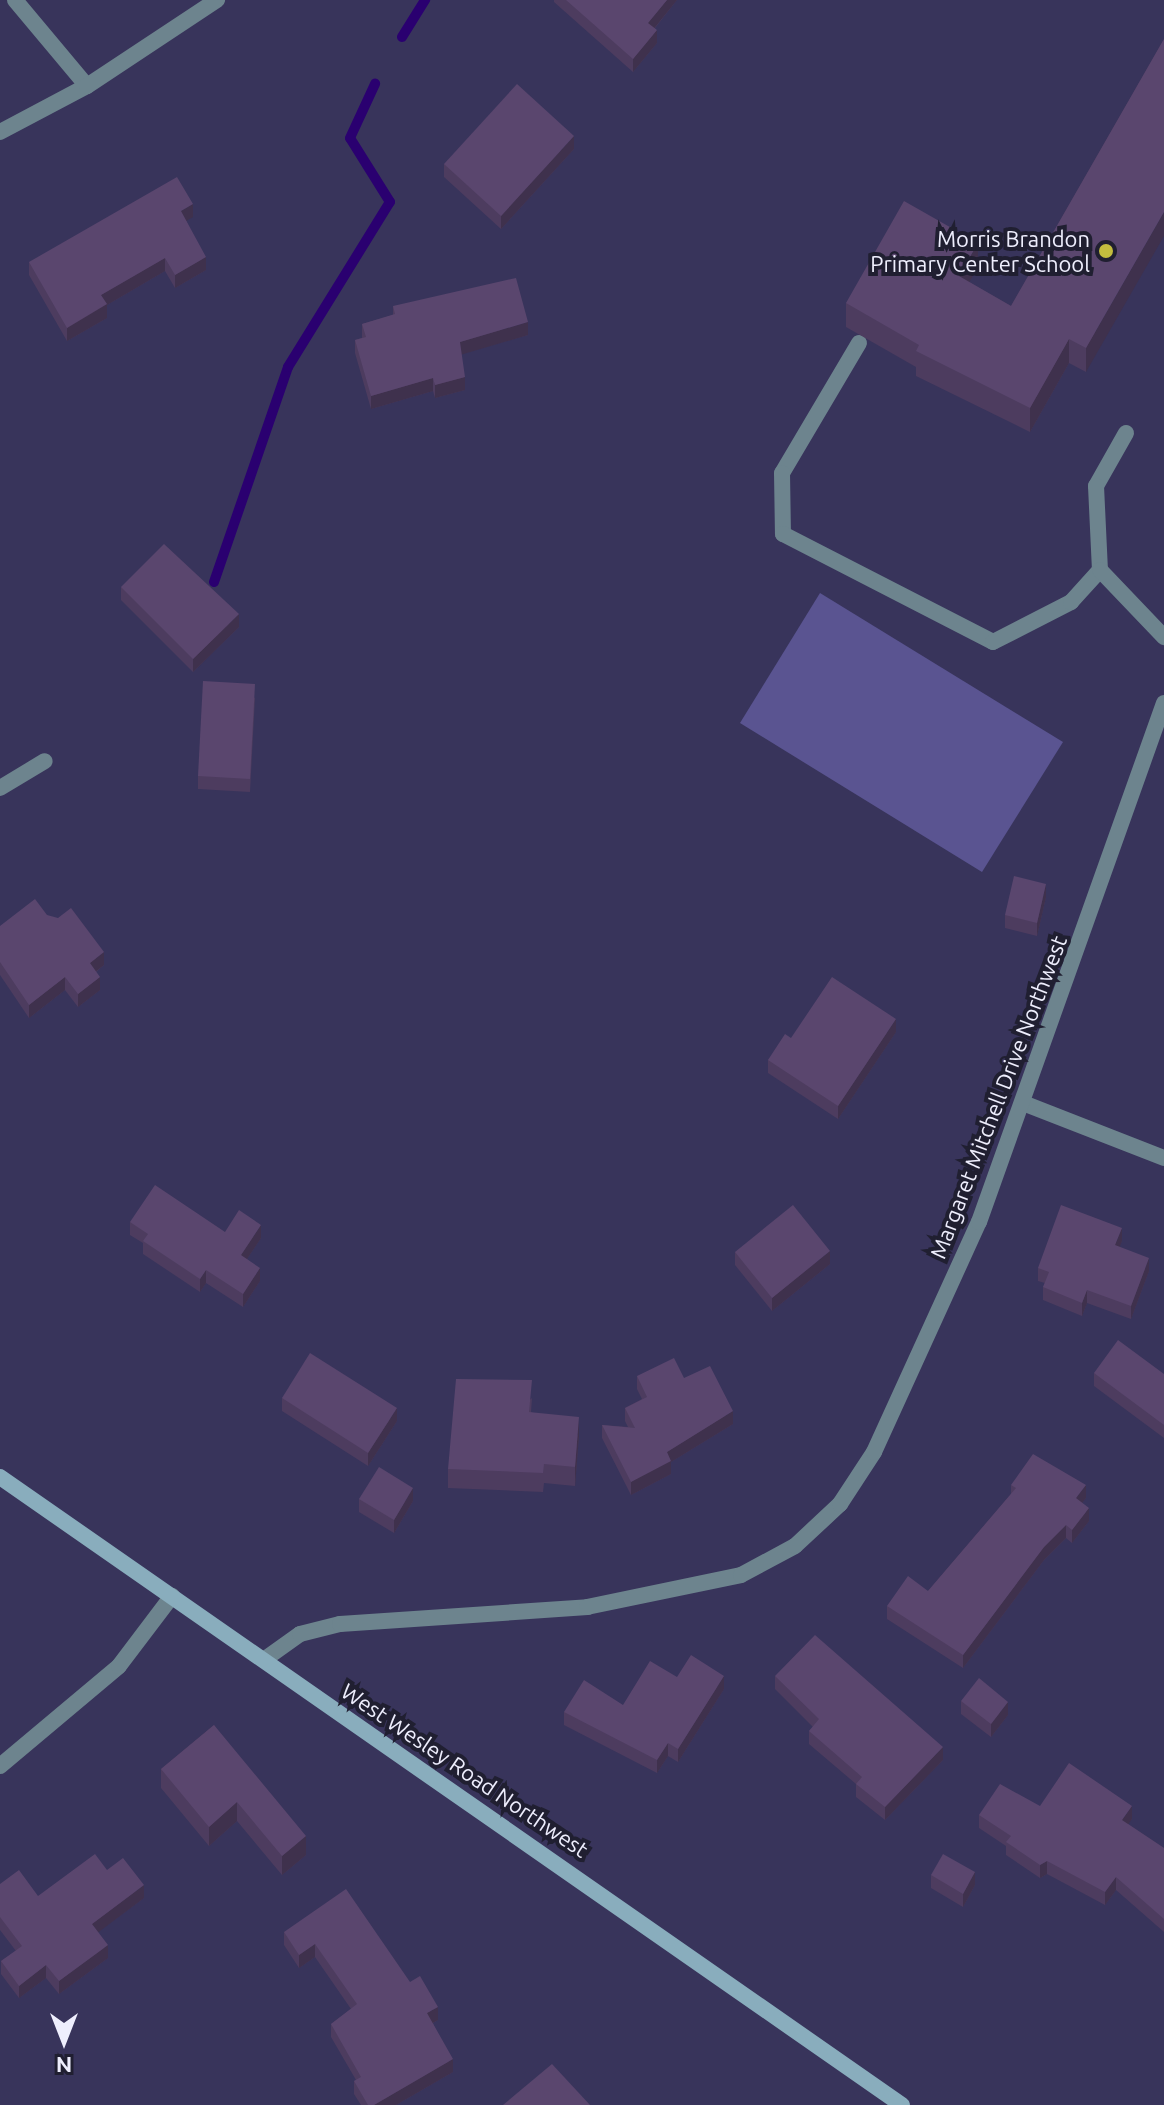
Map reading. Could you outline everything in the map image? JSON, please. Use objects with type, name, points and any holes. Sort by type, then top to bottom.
[{"type":"street","points":[[15,0],[87,86]]},
{"type":"street","points":[[0,132],[87,86],[217,0]]},
{"type":"street","points":[[859,343],[782,473],[783,534],[993,642],[1071,602],[1100,570]]},
{"type":"street","points":[[1126,433],[1096,486],[1100,570],[1164,637]]},
{"type":"street","name":"Margaret Mitchell Drive Northwest","points":[[265,1659],[300,1634],[340,1624],[663,1596],[741,1575],[795,1546],[840,1504],[874,1452],[979,1222],[1164,703]]},
{"type":"street","points":[[0,788],[45,761]]},
{"type":"street","points":[[1023,1103],[1164,1158]]},
{"type":"street","name":"West Wesley Road Northwest","points":[[0,1477],[902,2105]]},
{"type":"street","points":[[0,1766],[119,1666],[172,1596]]},
{"type":"shaded area","points":[[820,593],[1063,742],[982,872],[740,723]]},
{"type":"building","points":[[566,0],[667,0],[648,23],[657,30],[633,59]]},
{"type":"building","name":"Morris Brandon Primary Center School","points":[[1164,39],[1164,212],[1086,348],[1069,339],[1030,408],[916,351],[919,345],[846,303],[904,201],[978,243],[959,276],[1011,306]]},
{"type":"building","points":[[517,84],[574,136],[501,216],[444,164]]},
{"type":"building","points":[[177,177],[193,204],[181,211],[206,257],[175,275],[165,258],[101,295],[107,304],[67,328],[29,262]]},
{"type":"building","points":[[516,278],[528,322],[460,342],[465,377],[435,385],[433,378],[371,396],[355,340],[366,337],[362,324],[395,314],[393,306]]},
{"type":"building","points":[[164,544],[239,614],[193,659],[121,587]]},
{"type":"building","points":[[203,681],[255,684],[250,779],[198,776]]},
{"type":"building","points":[[1014,876],[1046,884],[1037,923],[1005,915]]},
{"type":"building","points":[[35,899],[47,915],[58,918],[71,908],[104,952],[90,963],[100,977],[78,994],[65,977],[29,1005],[0,962],[0,926]]},
{"type":"building","points":[[832,977],[896,1019],[838,1106],[768,1060],[785,1034],[791,1038]]},
{"type":"building","points":[[155,1185],[225,1232],[239,1210],[261,1225],[241,1255],[260,1268],[243,1294],[206,1270],[200,1279],[143,1241],[148,1234],[130,1222]]},
{"type":"building","points":[[793,1205],[830,1251],[772,1298],[735,1252]]},
{"type":"building","points":[[1061,1205],[1122,1228],[1115,1245],[1149,1258],[1131,1306],[1087,1290],[1082,1303],[1043,1287],[1049,1272],[1038,1268]]},
{"type":"building","points":[[1118,1340],[1164,1374],[1164,1425],[1094,1373]]},
{"type":"building","points":[[310,1353],[397,1408],[368,1453],[282,1398]]},
{"type":"building","points":[[674,1358],[684,1378],[710,1366],[733,1411],[667,1452],[671,1461],[631,1482],[602,1425],[635,1428],[625,1408],[647,1397],[637,1376]]},
{"type":"building","points":[[456,1379],[532,1380],[529,1412],[579,1417],[575,1467],[544,1464],[543,1473],[448,1469]]},
{"type":"building","points":[[1033,1454],[1086,1485],[1076,1498],[1089,1508],[1072,1530],[1066,1525],[1044,1547],[963,1655],[887,1606],[908,1576],[928,1591],[1016,1488],[1011,1485]]},
{"type":"building","points":[[379,1467],[413,1488],[394,1520],[359,1499]]},
{"type":"building","points":[[815,1635],[943,1747],[885,1807],[856,1784],[862,1777],[809,1731],[819,1719],[775,1676]]},
{"type":"building","points":[[691,1655],[724,1676],[678,1749],[668,1743],[657,1760],[564,1712],[584,1680],[623,1705],[650,1661],[677,1677]]},
{"type":"building","points":[[979,1678],[1008,1702],[991,1724],[961,1701]]},
{"type":"building","points":[[214,1725],[306,1836],[282,1856],[237,1802],[209,1827],[161,1769]]},
{"type":"building","points":[[1069,1763],[1132,1806],[1122,1820],[1164,1848],[1164,1919],[1116,1877],[1105,1892],[1047,1861],[1040,1865],[1006,1842],[1011,1836],[979,1815],[1000,1784],[1040,1806]]},
{"type":"building","points":[[95,1854],[107,1870],[123,1858],[144,1885],[92,1924],[108,1945],[59,1981],[46,1965],[19,1986],[1,1961],[22,1946],[0,1917],[0,1884],[19,1870],[38,1896]]},
{"type":"building","points":[[943,1854],[975,1872],[963,1894],[931,1875]]},
{"type":"building","points":[[346,1889],[410,1982],[420,1976],[438,2007],[427,2013],[453,2059],[374,2105],[368,2105],[354,2081],[361,2077],[331,2024],[357,2004],[315,1944],[299,1955],[284,1932]]},
{"type":"building","points":[[552,2064],[590,2105],[503,2105]]},
{"type":"waterway","points":[[402,37],[425,0]]},
{"type":"waterway","points":[[214,582],[288,367],[390,202],[350,138],[375,84]]},
{"type":"place","name":"Morris Brandon Primary Center School","points":[[1106,251]]}]
